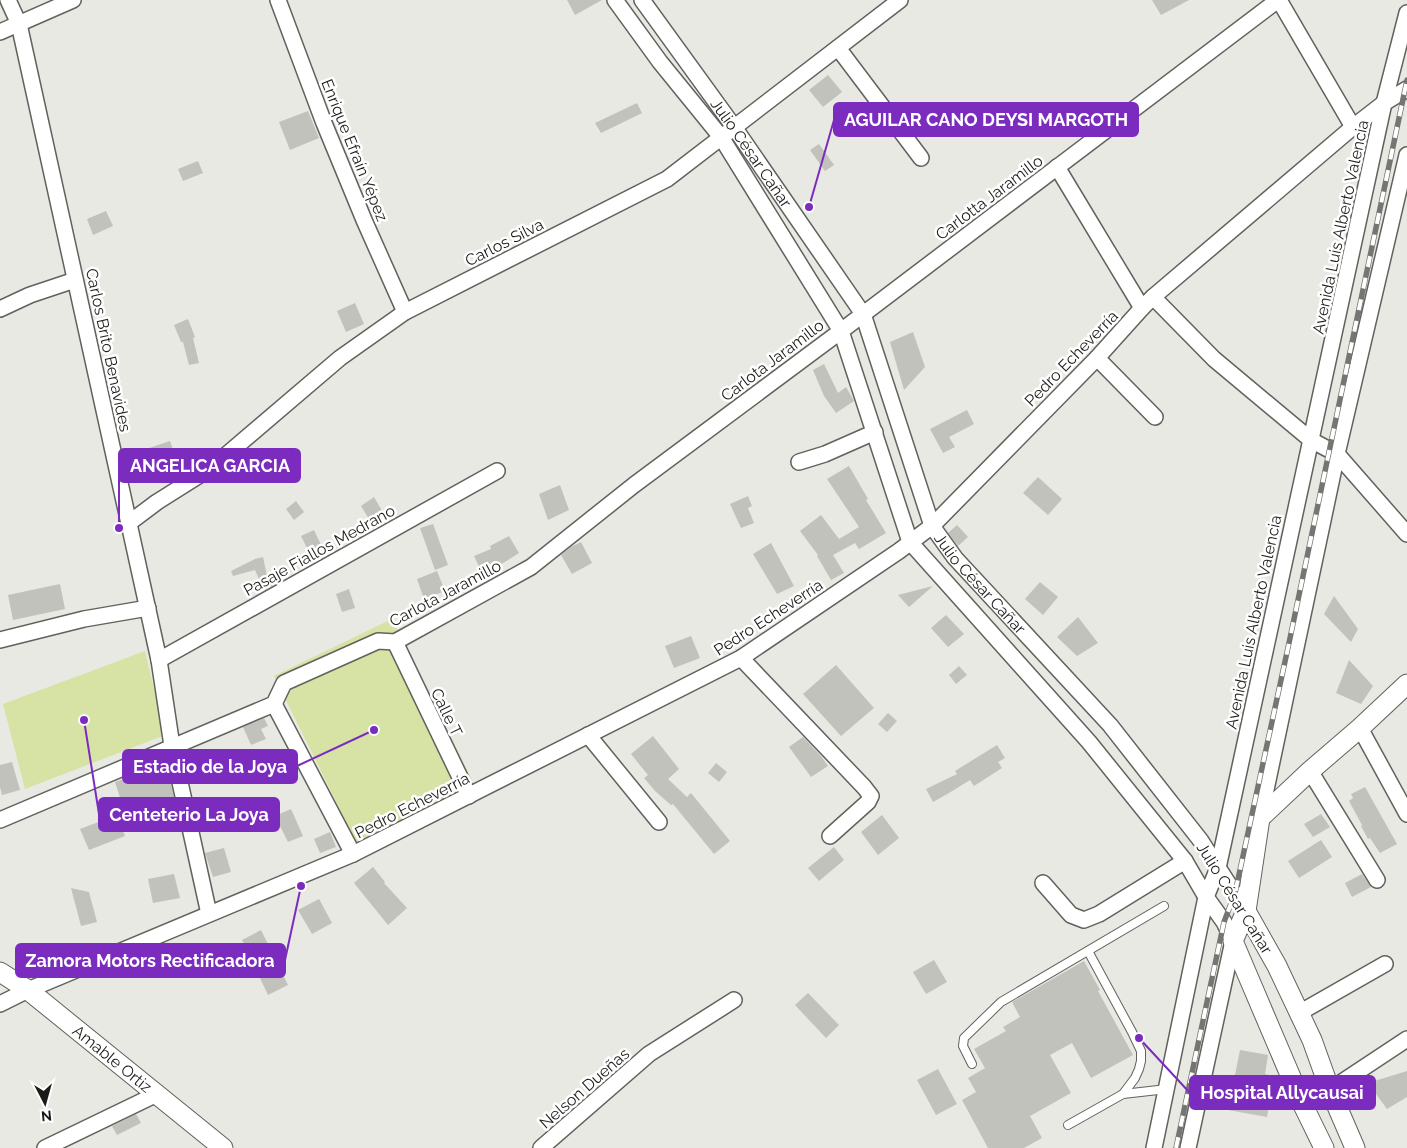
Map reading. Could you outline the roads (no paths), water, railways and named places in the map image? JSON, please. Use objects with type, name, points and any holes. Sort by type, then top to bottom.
[{"type":"street","name":"Carlos Brito Benavides","points":[[8,0],[19,24],[148,608],[159,660],[172,746],[209,914]]},
{"type":"street","points":[[0,32],[73,0]]},
{"type":"street","name":"Enrique Efraín Yépez","points":[[278,0],[324,123],[405,312]]},
{"type":"street","name":"Julio César Cañar","points":[[615,0],[660,62],[721,137],[841,331],[910,542],[1090,742],[1185,861],[1206,897],[1224,922],[1302,1103],[1324,1148]]},
{"type":"street","name":"Julio César Cañar","points":[[642,0],[734,127],[863,314],[932,526],[955,558],[1110,725],[1200,841],[1246,911],[1277,966],[1312,1040],[1330,1090],[1355,1148]]},
{"type":"street","name":"Carlos Silva","points":[[128,523],[157,502],[212,468],[340,358],[405,312],[667,179],[900,0]]},
{"type":"street","points":[[1278,0],[1353,127]]},
{"type":"street","name":"Carlotta Jaramillo","points":[[841,331],[1278,0]]},
{"type":"street","name":"Avenida Luis Alberto Valencia","points":[[1154,1148],[1206,897],[1218,868],[1384,103],[1407,13]]},
{"type":"street","points":[[838,48],[921,158]]},
{"type":"street","name":"Pedro Echeverría","points":[[0,1004],[28,990],[353,854],[741,658],[932,526],[1098,358],[1153,297],[1353,127],[1384,103],[1407,89]]},
{"type":"street","points":[[1188,1148],[1233,941],[1246,911],[1260,818],[1337,454],[1407,156]]},
{"type":"street","points":[[1057,167],[1142,308]]},
{"type":"street","points":[[0,309],[30,295],[75,280]]},
{"type":"street","points":[[1153,297],[1214,359],[1311,440],[1337,454],[1407,534]]},
{"type":"street","name":"Carlota Jaramillo","points":[[274,704],[284,682],[378,641],[395,642],[531,567],[634,485],[841,331]]},
{"type":"street","points":[[1098,358],[1155,417]]},
{"type":"street","points":[[799,462],[825,454],[875,432]]},
{"type":"street","name":"Pasaje Fiallos Medrano","points":[[159,660],[497,471]]},
{"type":"street","points":[[0,640],[84,619],[148,608]]},
{"type":"street","name":"Calle T","points":[[395,642],[469,796]]},
{"type":"street","points":[[741,658],[858,779],[871,796],[868,802],[830,836]]},
{"type":"street","points":[[1260,818],[1407,684]]},
{"type":"street","points":[[0,820],[274,704],[353,854]]},
{"type":"street","points":[[1360,728],[1407,814]]},
{"type":"street","points":[[588,735],[659,822]]},
{"type":"street","points":[[1310,771],[1377,880]]},
{"type":"street","points":[[1042,883],[1071,915],[1084,920],[1099,914],[1185,861]]},
{"type":"street","points":[[1299,1014],[1385,964]]},
{"type":"street","name":"Amable Ortiz","points":[[0,972],[28,990],[223,1148]]},
{"type":"street","name":"Nelson Dueñas","points":[[541,1148],[649,1054],[734,1000]]},
{"type":"street","points":[[1302,1103],[1330,1090],[1407,1039]]},
{"type":"street","points":[[45,1148],[157,1094]]},
{"type":"lane","points":[[972,1064],[963,1046],[965,1036],[1001,1002],[1164,906]]},
{"type":"lane","points":[[1088,951],[1132,1032],[1140,1051],[1141,1061],[1139,1069],[1123,1094]]},
{"type":"lane","points":[[1068,1125],[1123,1094],[1167,1089]]},
{"type":"railway","points":[[1176,1148],[1224,922],[1235,893],[1407,80]]},
{"type":"place","name":"AGUILAR CANO DEYSI MARGOTH","points":[[809,207]]},
{"type":"place","name":"ANGELICA GARCIA","points":[[119,528]]},
{"type":"place","name":"Centeterio La Joya","points":[[84,720]]},
{"type":"place","name":"Estadio de la Joya","points":[[374,730]]},
{"type":"place","name":"Zamora Motors Rectificadora","points":[[301,886]]},
{"type":"place","name":"Hospital Allycausai","points":[[1139,1038]]}]
